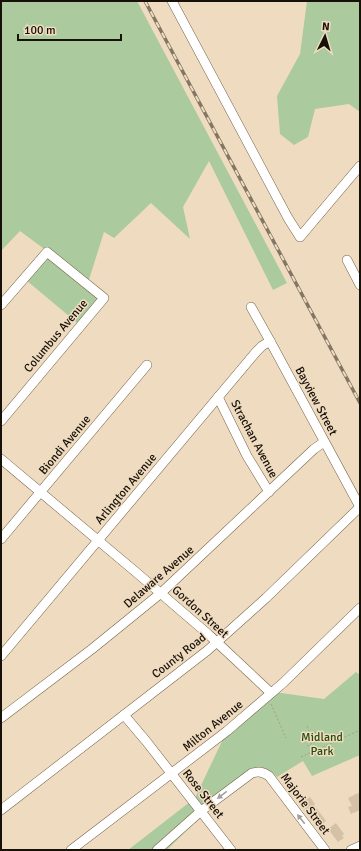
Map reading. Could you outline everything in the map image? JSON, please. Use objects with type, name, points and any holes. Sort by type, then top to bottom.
[{"type":"street","points":[[172,1],[288,218],[300,237],[360,166]]},
{"type":"street","name":"Columbus Avenue","points":[[1,305],[46,252],[104,298],[1,421]]},
{"type":"street","points":[[347,260],[360,285]]},
{"type":"street","name":"Bayview Street","points":[[251,307],[360,507]]},
{"type":"street","name":"Arlington Avenue","points":[[1,656],[256,352],[270,341]]},
{"type":"street","name":"Biondi Avenue","points":[[1,539],[147,365]]},
{"type":"street","name":"Strachan Avenue","points":[[218,397],[247,456],[269,492]]},
{"type":"street","name":"Delaware Avenue","points":[[1,718],[92,649],[161,593],[314,449],[324,442]]},
{"type":"street","name":"Gordon Street","points":[[1,459],[161,593],[217,642],[271,693]]},
{"type":"street","name":"County Road","points":[[1,810],[217,642],[360,507]]},
{"type":"street","name":"Milton Avenue","points":[[71,850],[222,735],[271,693],[360,608]]},
{"type":"street","name":"Rose Street","points":[[124,715],[231,850]]},
{"type":"street","name":"Majorie Street","points":[[201,811],[252,773],[258,771],[264,772],[269,776],[325,850]]},
{"type":"street","points":[[157,850],[201,811]]},
{"type":"street","points":[[351,850],[360,846]]},
{"type":"path","points":[[274,710],[286,738]]},
{"type":"path","points":[[307,726],[310,733],[315,732],[321,739]]},
{"type":"path","points":[[301,757],[360,730]]},
{"type":"path","points":[[334,733],[338,740]]},
{"type":"path","points":[[306,746],[321,739],[325,740],[336,736]]},
{"type":"green space","points":[[1,1],[137,1],[287,283],[273,290],[209,161],[183,207],[190,239],[151,203],[114,238],[104,232],[87,286],[104,301],[82,327],[26,280],[47,251],[20,231],[1,251]]},
{"type":"green space","points":[[307,1],[360,1],[360,112],[349,104],[315,109],[308,137],[294,145],[280,134],[277,96],[300,54]]},
{"type":"green space","name":"Midland Park","points":[[356,672],[360,675],[360,755],[312,776],[303,761],[277,777],[272,772],[260,767],[262,771],[204,813],[167,850],[128,850],[195,798],[225,735],[274,692],[324,699]]},
{"type":"building","points":[[360,792],[360,810],[351,814],[348,807],[352,806],[348,798]]},
{"type":"building","points":[[310,797],[326,821],[320,826],[300,804]]},
{"type":"building","points":[[336,823],[344,834],[342,836],[344,838],[338,842],[328,829]]},
{"type":"railway","points":[[145,1],[360,403]]}]
